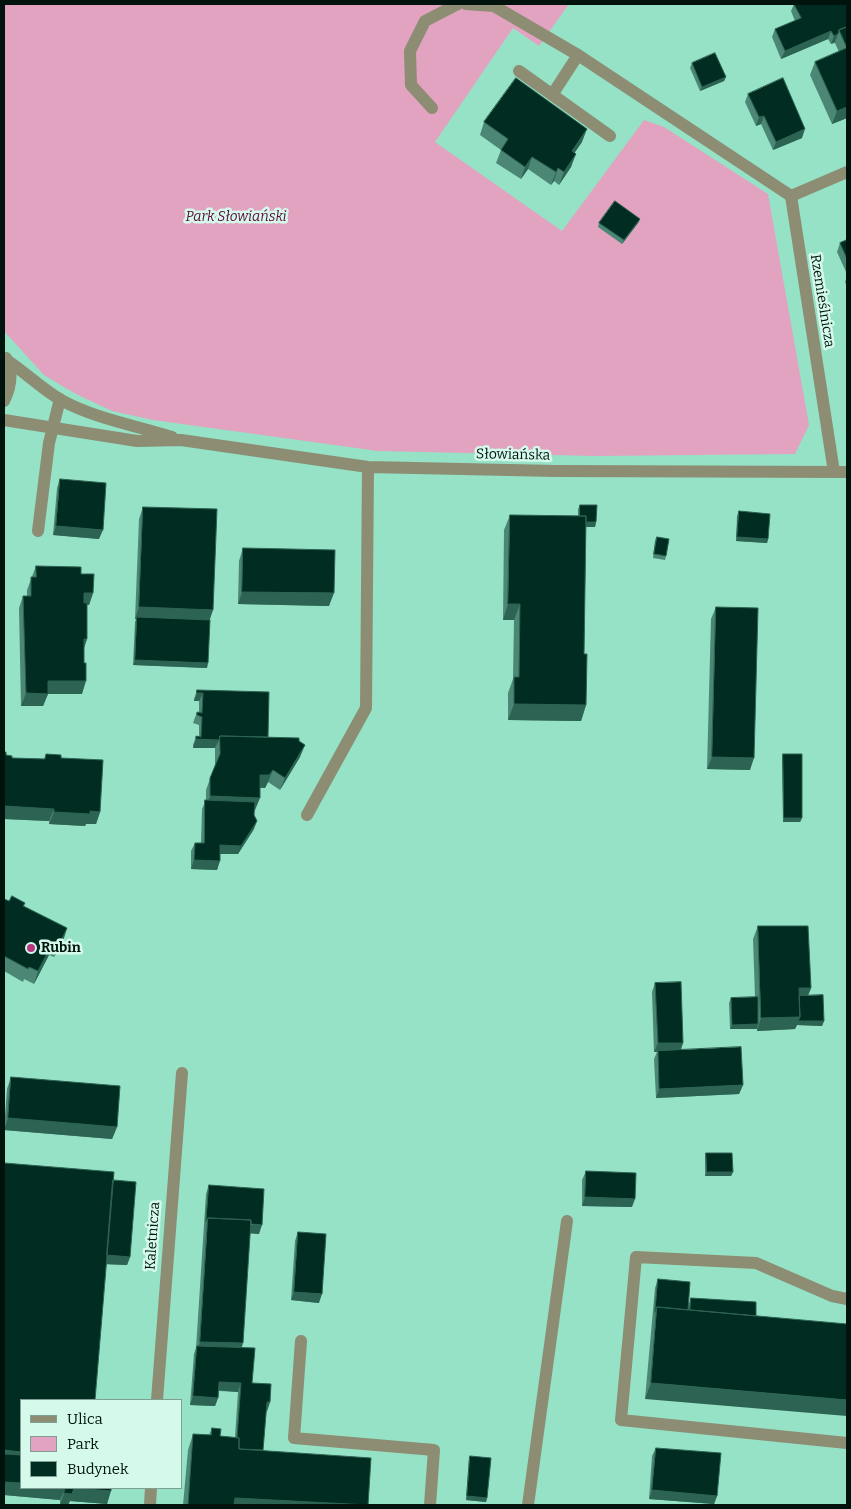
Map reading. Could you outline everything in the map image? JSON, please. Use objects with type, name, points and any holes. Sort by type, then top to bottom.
[{"type":"street","points":[[432,108],[411,84],[410,51],[425,21],[458,4]]},
{"type":"street","points":[[466,4],[494,6],[578,55],[790,196],[847,172]]},
{"type":"street","points":[[552,95],[578,55]]},
{"type":"street","points":[[519,71],[610,136]]},
{"type":"street","name":"Rzemieślnicza","points":[[790,196],[834,472]]},
{"type":"street","points":[[6,357],[60,399],[114,423],[142,428],[181,440]]},
{"type":"street","points":[[4,401],[11,376],[6,357]]},
{"type":"street","points":[[38,531],[48,443],[54,427],[60,399]]},
{"type":"street","points":[[4,420],[137,441],[181,440]]},
{"type":"street","name":"Słowiańska","points":[[181,440],[368,467],[556,471],[847,472]]},
{"type":"street","points":[[307,815],[366,708],[368,467]]},
{"type":"street","name":"Kaletnicza","points":[[157,1399],[182,1073]]},
{"type":"street","points":[[528,1505],[567,1221]]},
{"type":"street","points":[[847,1298],[832,1296],[756,1262],[636,1257],[621,1420],[847,1443]]},
{"type":"street","points":[[302,1341],[294,1438],[434,1450],[430,1505]]},
{"type":"street","points":[[150,1505],[151,1489]]},
{"type":"green space","name":"Park Słowiański","points":[[4,4],[569,4],[539,46],[513,28],[435,142],[562,231],[644,120],[664,127],[768,194],[809,425],[795,454],[596,456],[378,451],[153,420],[112,411],[74,393],[44,375],[4,331]]},
{"type":"building","points":[[794,4],[847,4],[847,27],[839,30],[838,34],[834,36],[831,31],[785,51],[775,29],[801,18]]},
{"type":"building","points":[[847,27],[847,48],[839,30]]},
{"type":"building","points":[[847,48],[847,107],[837,111],[815,62]]},
{"type":"building","points":[[715,53],[726,77],[702,87],[692,63]]},
{"type":"building","points":[[516,78],[587,129],[572,151],[576,154],[564,172],[558,168],[556,172],[532,157],[525,167],[501,150],[508,139],[484,122]]},
{"type":"building","points":[[783,78],[805,129],[776,142],[764,116],[759,117],[748,94]]},
{"type":"building","points":[[615,201],[640,219],[624,240],[599,223]]},
{"type":"building","points":[[847,240],[847,259],[840,243]]},
{"type":"building","points":[[60,479],[106,483],[103,530],[56,526]]},
{"type":"building","points":[[580,505],[597,505],[596,522],[586,522],[586,516],[580,516]]},
{"type":"building","points":[[143,507],[217,509],[213,610],[139,607]]},
{"type":"building","points":[[739,511],[770,514],[768,539],[737,537]]},
{"type":"building","points":[[510,515],[586,516],[584,654],[587,654],[586,705],[514,704],[514,677],[519,677],[520,604],[508,604]]},
{"type":"building","points":[[657,537],[669,539],[666,556],[654,554]]},
{"type":"building","points":[[243,548],[335,550],[334,593],[242,592]]},
{"type":"building","points":[[36,566],[81,567],[81,574],[94,574],[93,593],[84,593],[84,603],[87,603],[87,639],[84,639],[86,681],[48,681],[48,694],[26,693],[23,596],[31,596],[31,577],[36,577]]},
{"type":"building","points":[[716,607],[758,608],[754,758],[712,757]]},
{"type":"building","points":[[137,617],[210,620],[208,663],[135,660]]},
{"type":"building","points":[[197,690],[269,692],[268,737],[220,736],[219,740],[196,739],[196,736],[201,737],[202,717],[197,715],[197,712],[202,713],[203,693],[197,693]]},
{"type":"building","points":[[220,736],[299,738],[299,741],[305,745],[285,778],[273,770],[269,775],[260,775],[260,798],[210,796],[210,778],[220,754]]},
{"type":"building","points":[[4,752],[6,752],[6,755],[12,756],[12,758],[45,759],[46,754],[61,755],[61,758],[103,760],[100,812],[90,811],[90,814],[54,812],[54,809],[4,806]]},
{"type":"building","points":[[783,754],[802,754],[802,818],[784,818]]},
{"type":"building","points":[[205,800],[255,802],[254,815],[257,821],[241,846],[220,845],[220,861],[194,860],[195,843],[204,843]]},
{"type":"building","name":"Rubin","points":[[12,896],[25,903],[23,906],[67,928],[59,945],[53,942],[38,971],[29,967],[28,969],[4,956],[4,899],[9,901]]},
{"type":"building","points":[[758,926],[808,926],[811,988],[799,988],[800,1017],[761,1018]]},
{"type":"building","points":[[681,982],[683,1043],[658,1043],[655,983]]},
{"type":"building","points":[[823,995],[824,1021],[798,1021],[800,1017],[799,996]]},
{"type":"building","points":[[758,997],[758,1024],[732,1025],[731,998]]},
{"type":"building","points":[[741,1047],[743,1085],[659,1089],[658,1051]]},
{"type":"building","points":[[11,1077],[120,1086],[117,1127],[8,1118]]},
{"type":"building","points":[[706,1153],[732,1153],[733,1172],[707,1172]]},
{"type":"building","points":[[4,1163],[114,1172],[95,1399],[20,1399],[20,1452],[4,1450]]},
{"type":"building","points":[[586,1171],[636,1173],[635,1199],[585,1197]]},
{"type":"building","points":[[113,1180],[136,1182],[130,1257],[107,1255]]},
{"type":"building","points":[[209,1185],[264,1189],[262,1225],[251,1224],[251,1220],[208,1218],[206,1221]]},
{"type":"building","points":[[208,1218],[251,1220],[243,1343],[200,1342]]},
{"type":"building","points":[[298,1232],[326,1234],[322,1294],[294,1292]]},
{"type":"building","points":[[658,1279],[690,1282],[688,1310],[657,1307],[655,1312]]},
{"type":"building","points":[[691,1298],[756,1302],[756,1316],[690,1310]]},
{"type":"building","points":[[657,1307],[847,1324],[847,1400],[651,1383]]},
{"type":"building","points":[[197,1346],[255,1348],[252,1383],[271,1384],[270,1402],[267,1402],[263,1450],[239,1449],[239,1438],[237,1437],[241,1383],[219,1382],[218,1398],[193,1396]]},
{"type":"building","points":[[212,1428],[221,1429],[220,1436],[239,1438],[239,1449],[371,1458],[368,1505],[235,1498],[234,1505],[188,1505],[193,1434],[211,1435]]},
{"type":"building","points":[[656,1448],[721,1453],[717,1496],[652,1490]]},
{"type":"building","points":[[4,1454],[20,1455],[20,1483],[4,1482]]},
{"type":"building","points":[[470,1456],[491,1458],[487,1498],[467,1496]]},
{"type":"building","points":[[65,1489],[74,1489],[72,1494],[64,1493]]},
{"type":"building","points":[[86,1489],[111,1489],[111,1491]]},
{"type":"place","name":"Rubin","points":[[31,948]]}]
